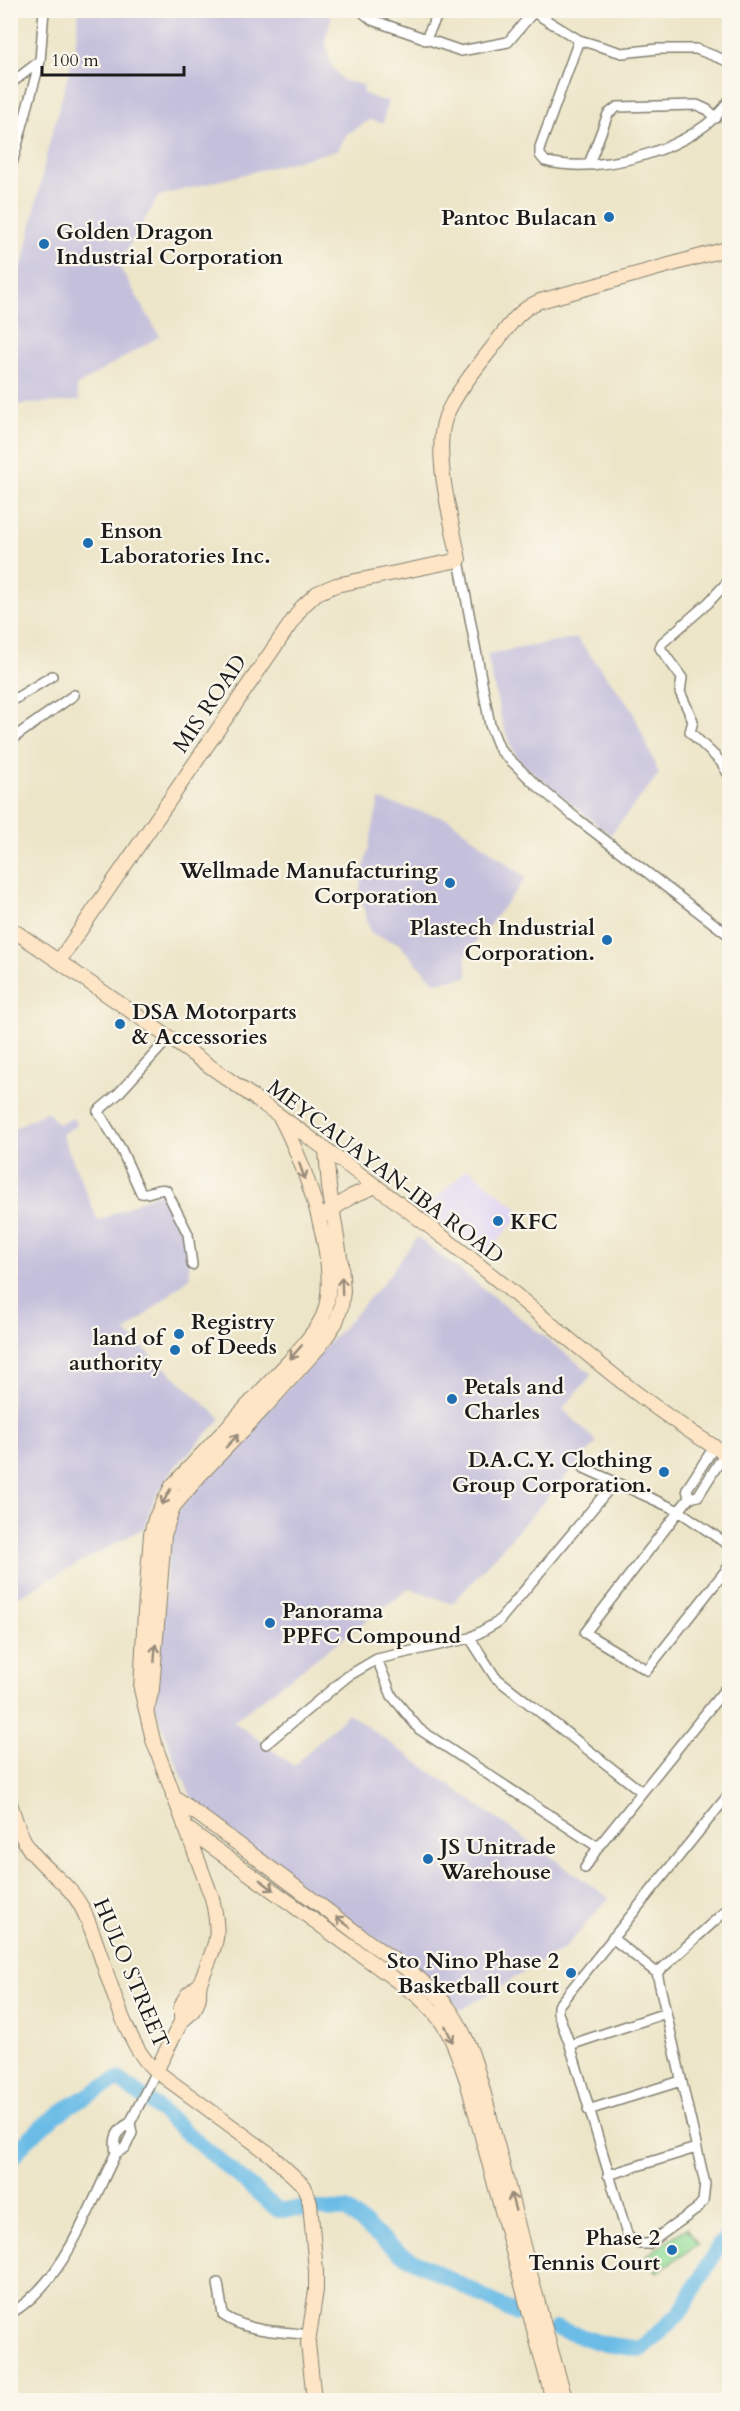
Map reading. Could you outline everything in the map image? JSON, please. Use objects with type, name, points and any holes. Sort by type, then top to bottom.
[{"type":"street","points":[[10,171],[40,61],[44,10]]},
{"type":"street","points":[[360,10],[372,20],[461,51],[508,42],[533,11],[579,40],[622,53],[658,49],[696,49],[729,62]]},
{"type":"street","points":[[372,20],[378,10]]},
{"type":"street","points":[[425,40],[440,10]]},
{"type":"street","points":[[579,40],[540,147],[540,155],[545,160],[553,163],[589,164],[624,160],[689,136],[716,118],[729,99]]},
{"type":"street","points":[[10,84],[40,61]]},
{"type":"street","points":[[589,164],[608,114],[617,107],[697,105],[708,110],[716,118]]},
{"type":"street","points":[[729,248],[530,305],[514,320],[482,361],[451,408],[441,436],[442,465],[490,725],[500,750],[576,818],[729,936]]},
{"type":"street","name":"MIS ROAD","points":[[59,962],[302,607],[317,594],[336,585],[459,560]]},
{"type":"street","points":[[729,579],[708,603],[662,643],[660,648],[682,678],[680,692],[693,721],[690,732],[721,762],[729,774]]},
{"type":"street","points":[[10,702],[52,676]]},
{"type":"street","points":[[10,743],[16,736],[74,695]]},
{"type":"street","name":"MEYCAUAYAN-IBA ROAD","points":[[10,928],[376,1186],[461,1251],[658,1410],[723,1452]]},
{"type":"street","points":[[169,1038],[118,1094],[98,1111],[121,1149],[141,1193],[146,1194],[160,1188],[166,1190],[188,1234],[192,1265]]},
{"type":"street","points":[[10,2314],[39,2292],[63,2259],[116,2153],[125,2148],[132,2133],[130,2123],[181,2022],[192,2012],[199,2000],[199,1985],[214,1952],[218,1934],[212,1898],[153,1740],[141,1689],[145,1611],[155,1519],[172,1486],[296,1353],[322,1317],[327,1303],[328,1279],[320,1218],[290,1135],[280,1117]]},
{"type":"street","points":[[147,1711],[152,1689],[164,1535],[173,1507],[320,1346],[336,1322],[343,1291],[326,1151]]},
{"type":"street","points":[[320,1218],[352,1196],[376,1186]]},
{"type":"street","points":[[689,1498],[687,1488],[699,1470],[723,1452]]},
{"type":"street","points":[[723,1452],[698,1496],[689,1498],[585,1633],[647,1670],[729,1565]]},
{"type":"street","points":[[584,1468],[679,1511],[729,1546]]},
{"type":"street","points":[[699,1470],[710,1477]]},
{"type":"street","points":[[266,1744],[348,1676],[377,1659],[470,1638],[498,1622],[614,1483]]},
{"type":"street","points":[[470,1638],[495,1677],[642,1792]]},
{"type":"street","points":[[377,1659],[392,1696],[419,1729],[598,1847]]},
{"type":"street","points":[[585,1868],[598,1847],[729,1683]]},
{"type":"street","points":[[612,1938],[657,1973],[705,2184],[703,2201],[697,2209],[648,2244],[640,2244],[628,2237],[570,2045],[558,2013],[558,2006],[612,1938],[729,1793]]},
{"type":"street","points":[[173,1796],[243,1848],[460,2024],[481,2085],[536,2316],[553,2400]]},
{"type":"street","name":"HULO STREET","points":[[10,1803],[20,1833],[29,1849],[67,1886],[84,1911],[131,2036],[144,2059],[156,2071],[271,2156],[304,2186],[310,2203],[316,2271],[308,2358],[314,2400]]},
{"type":"street","points":[[185,1827],[366,1948]]},
{"type":"street","points":[[233,1861],[243,1848]]},
{"type":"street","points":[[198,1861],[218,1850]]},
{"type":"street","points":[[657,1973],[729,1907]]},
{"type":"street","points":[[570,2045],[666,2013]]},
{"type":"street","points":[[588,2110],[681,2081]]},
{"type":"street","points":[[608,2175],[696,2148]]},
{"type":"street","points":[[218,2283],[223,2315],[230,2320],[245,2326],[309,2335]]},
{"type":"street","points":[[536,2316],[547,2341],[566,2400]]},
{"type":"shaded area","points":[[79,10],[329,11],[331,20],[325,40],[331,65],[343,81],[364,85],[363,93],[379,100],[388,100],[383,123],[370,120],[347,134],[338,150],[159,196],[118,264],[160,336],[76,386],[80,401],[11,405],[11,279],[24,261],[48,148],[75,50]]},
{"type":"shaded area","points":[[577,638],[632,709],[659,774],[610,835],[520,762],[502,723],[487,654]]},
{"type":"shaded area","name":"Wellmade Manufacturing Corporation","points":[[379,800],[449,819],[526,878],[465,956],[468,977],[434,982],[398,943],[371,934],[359,891]]},
{"type":"shaded area","points":[[47,1111],[58,1124],[73,1118],[77,1125],[62,1134],[98,1221],[162,1191],[186,1236],[190,1277],[126,1332],[221,1419],[175,1467],[154,1500],[144,1528],[17,1597],[11,1580],[11,1130]]},
{"type":"shaded area","points":[[468,1168],[522,1212],[487,1254],[424,1210]]},
{"type":"shaded area","points":[[417,1237],[592,1374],[563,1409],[597,1442],[452,1604],[410,1588],[233,1721],[294,1766],[348,1713],[609,1898],[565,1948],[461,2010],[424,1974],[202,1812],[190,1794],[174,1758],[155,1706],[169,1544],[172,1525],[179,1509],[384,1282]]},
{"type":"green space","name":"Phase 2 Tennis Court","points":[[687,2228],[698,2244],[657,2272],[646,2256]]},
{"type":"waterway","points":[[10,2160],[35,2133],[60,2113],[118,2079],[150,2102],[278,2210],[308,2209]]},
{"type":"waterway","points":[[316,2209],[346,2210],[400,2253],[515,2313]]},
{"type":"waterway","points":[[556,2328],[604,2344],[641,2349],[680,2313],[719,2246],[730,2235]]},
{"type":"place","name":"Pantoc Bulacan","points":[[609,217]]},
{"type":"place","name":"Golden Dragon Industrial Corporation","points":[[44,244]]},
{"type":"place","name":"Enson Laboratories Inc.","points":[[88,543]]},
{"type":"place","name":"Wellmade Manufacturing Corporation","points":[[450,883]]},
{"type":"place","name":"Plastech Industrial Corporation.","points":[[607,940]]},
{"type":"place","name":"DSA Motorparts & Accessories","points":[[120,1024]]},
{"type":"place","name":"KFC","points":[[498,1221]]},
{"type":"place","name":"Registry of Deeds","points":[[179,1334]]},
{"type":"place","name":"land of authority","points":[[175,1350]]},
{"type":"place","name":"Petals and Charles","points":[[452,1399]]},
{"type":"place","name":"D.A.C.Y. Clothing Group Corporation.","points":[[664,1472]]},
{"type":"place","name":"Panorama PPFC Compound","points":[[270,1623]]},
{"type":"place","name":"JS Unitrade Warehouse","points":[[428,1859]]},
{"type":"place","name":"Sto Nino Phase 2 Basketball court","points":[[571,1973]]},
{"type":"place","name":"Phase 2 Tennis Court","points":[[672,2250]]}]
